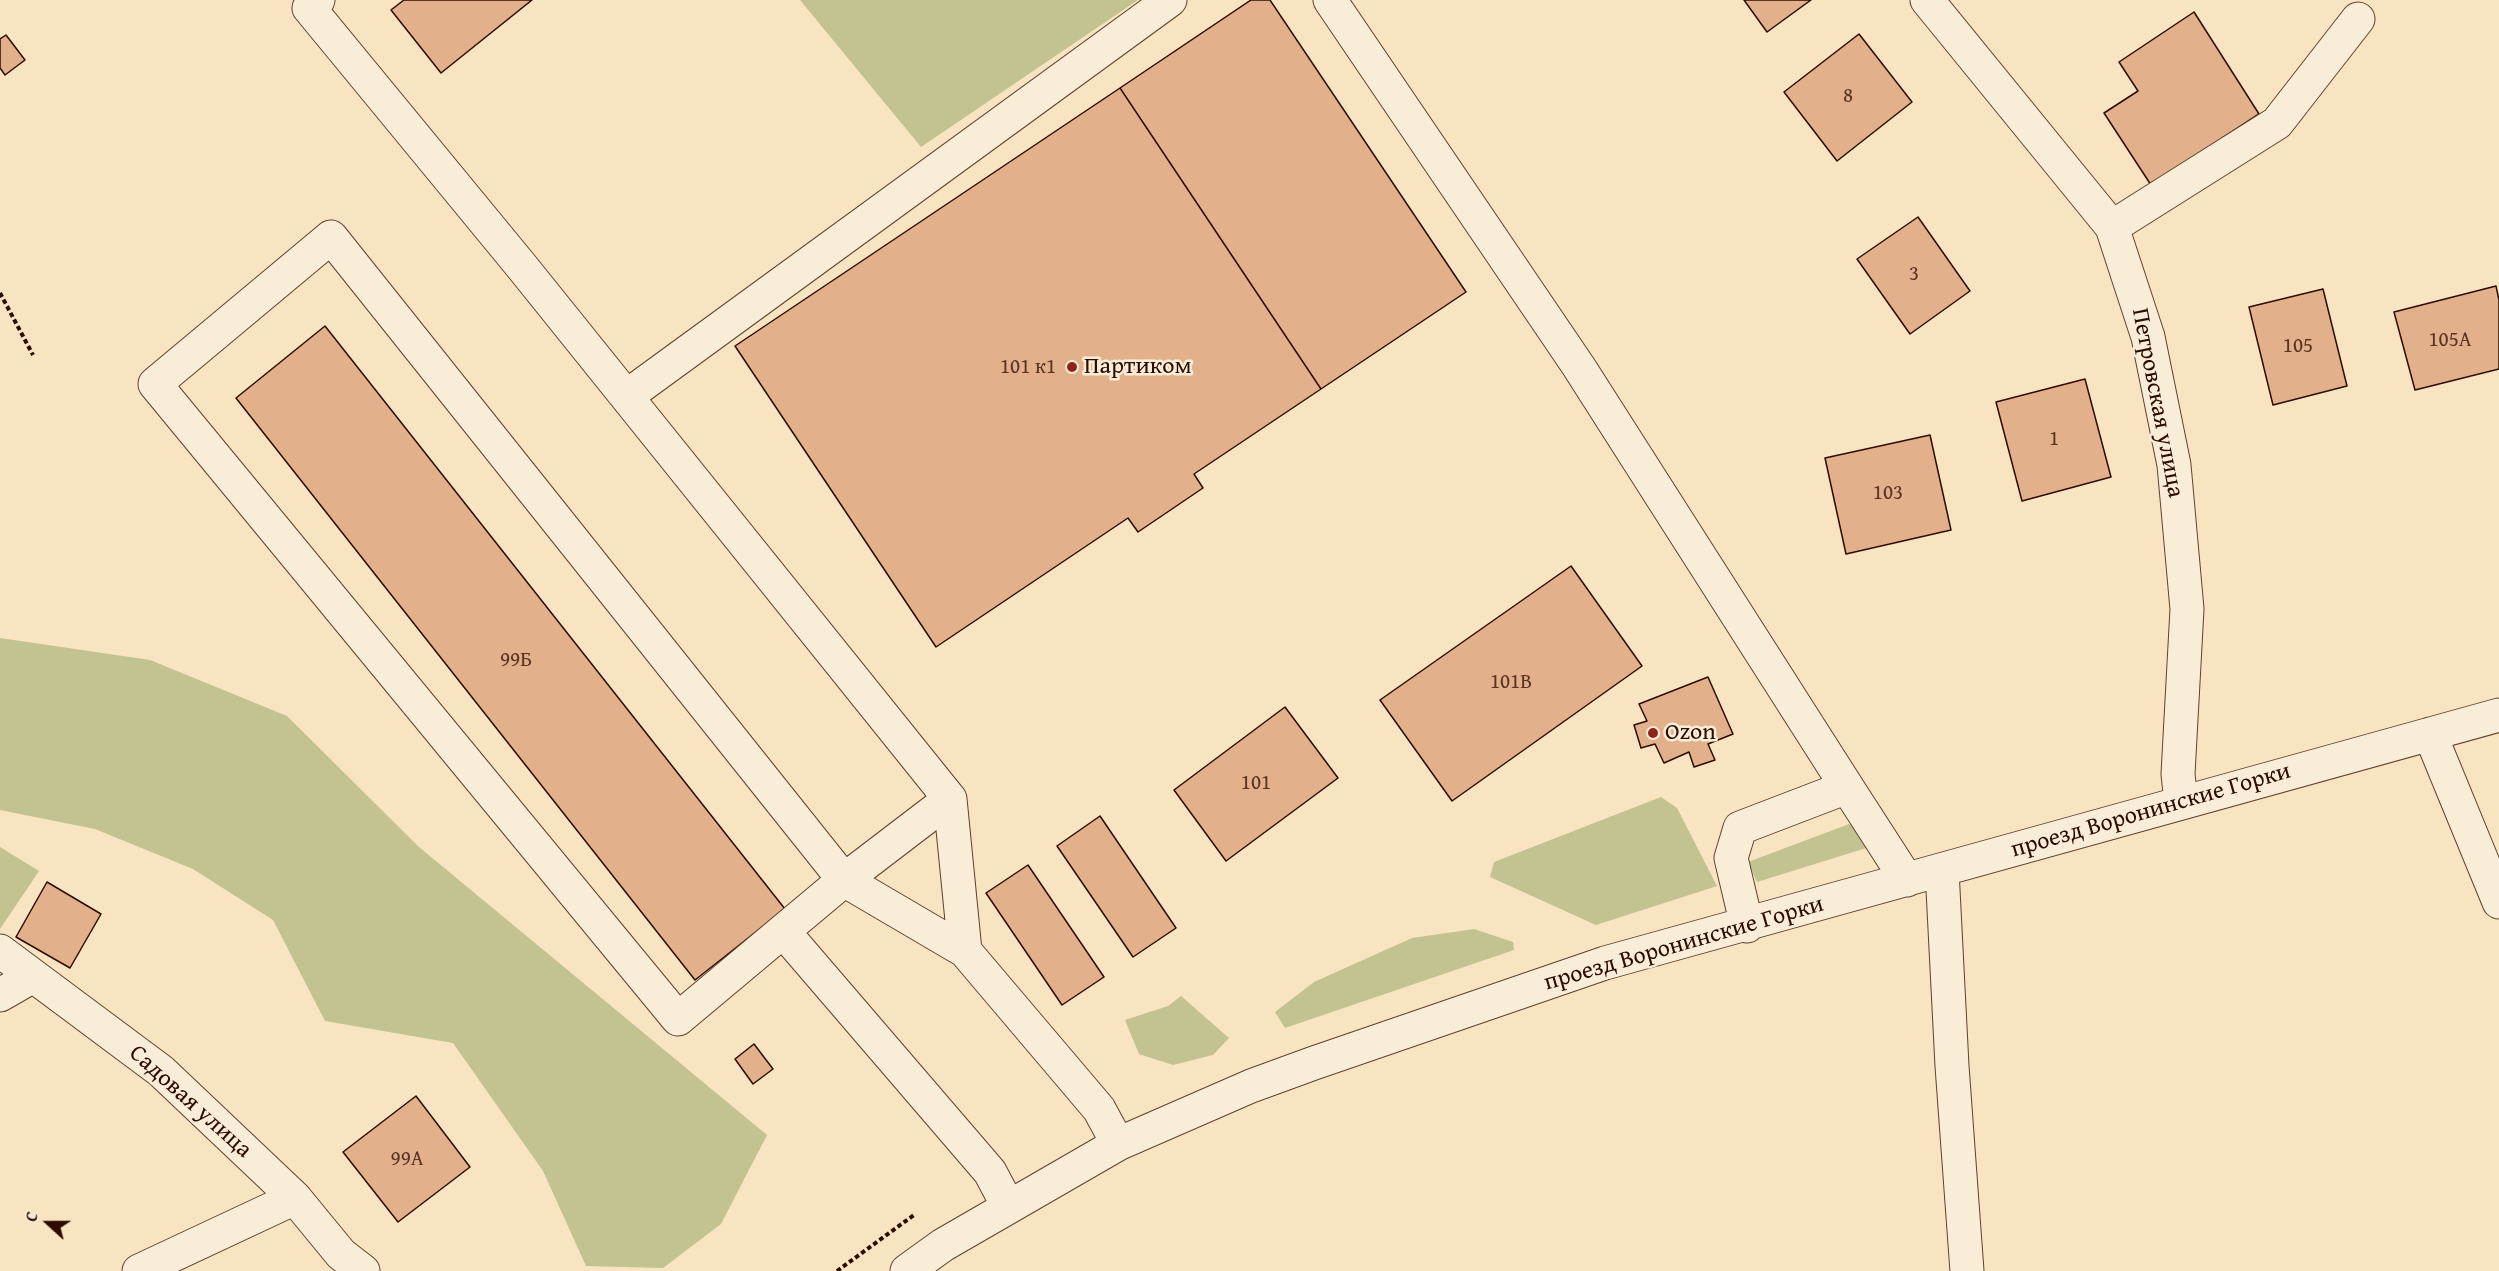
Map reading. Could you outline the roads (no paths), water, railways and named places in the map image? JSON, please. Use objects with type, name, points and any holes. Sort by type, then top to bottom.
[{"type":"street","points":[[318,0],[309,8],[627,396],[950,799],[965,951]]},
{"type":"street","points":[[627,396],[1170,0]]},
{"type":"street","points":[[1330,0],[1579,367],[1907,880]]},
{"type":"street","name":"Петровская улица","points":[[1927,0],[2112,226],[2148,337],[2174,465],[2187,609],[2178,774],[2181,802]]},
{"type":"street","points":[[2112,226],[2277,123],[2358,19]]},
{"type":"street","points":[[950,799],[844,880],[678,1019],[155,384],[331,237],[844,880],[965,951],[1099,1109],[1118,1144]]},
{"type":"street","name":"проезд Воронинские Горки","points":[[907,1271],[943,1245],[1118,1144],[1251,1086],[1314,1063],[1605,963],[1747,926],[2181,802],[2499,715]]},
{"type":"street","points":[[2430,734],[2499,902]]},
{"type":"street","points":[[1747,926],[1731,858],[1740,828],[1847,787]]},
{"type":"street","points":[[1942,870],[1952,1066],[1967,1271]]},
{"type":"street","points":[[783,932],[990,1172],[1008,1206]]},
{"type":"street","name":"Садовая улица","points":[[0,951],[161,1071],[295,1198],[341,1254],[363,1271]]},
{"type":"street","points":[[0,995],[33,976]]},
{"type":"street","points":[[139,1271],[295,1198]]},
{"type":"place","name":"Партиком","points":[[1072,367]]},
{"type":"place","name":"Ozon","points":[[1653,733]]}]
